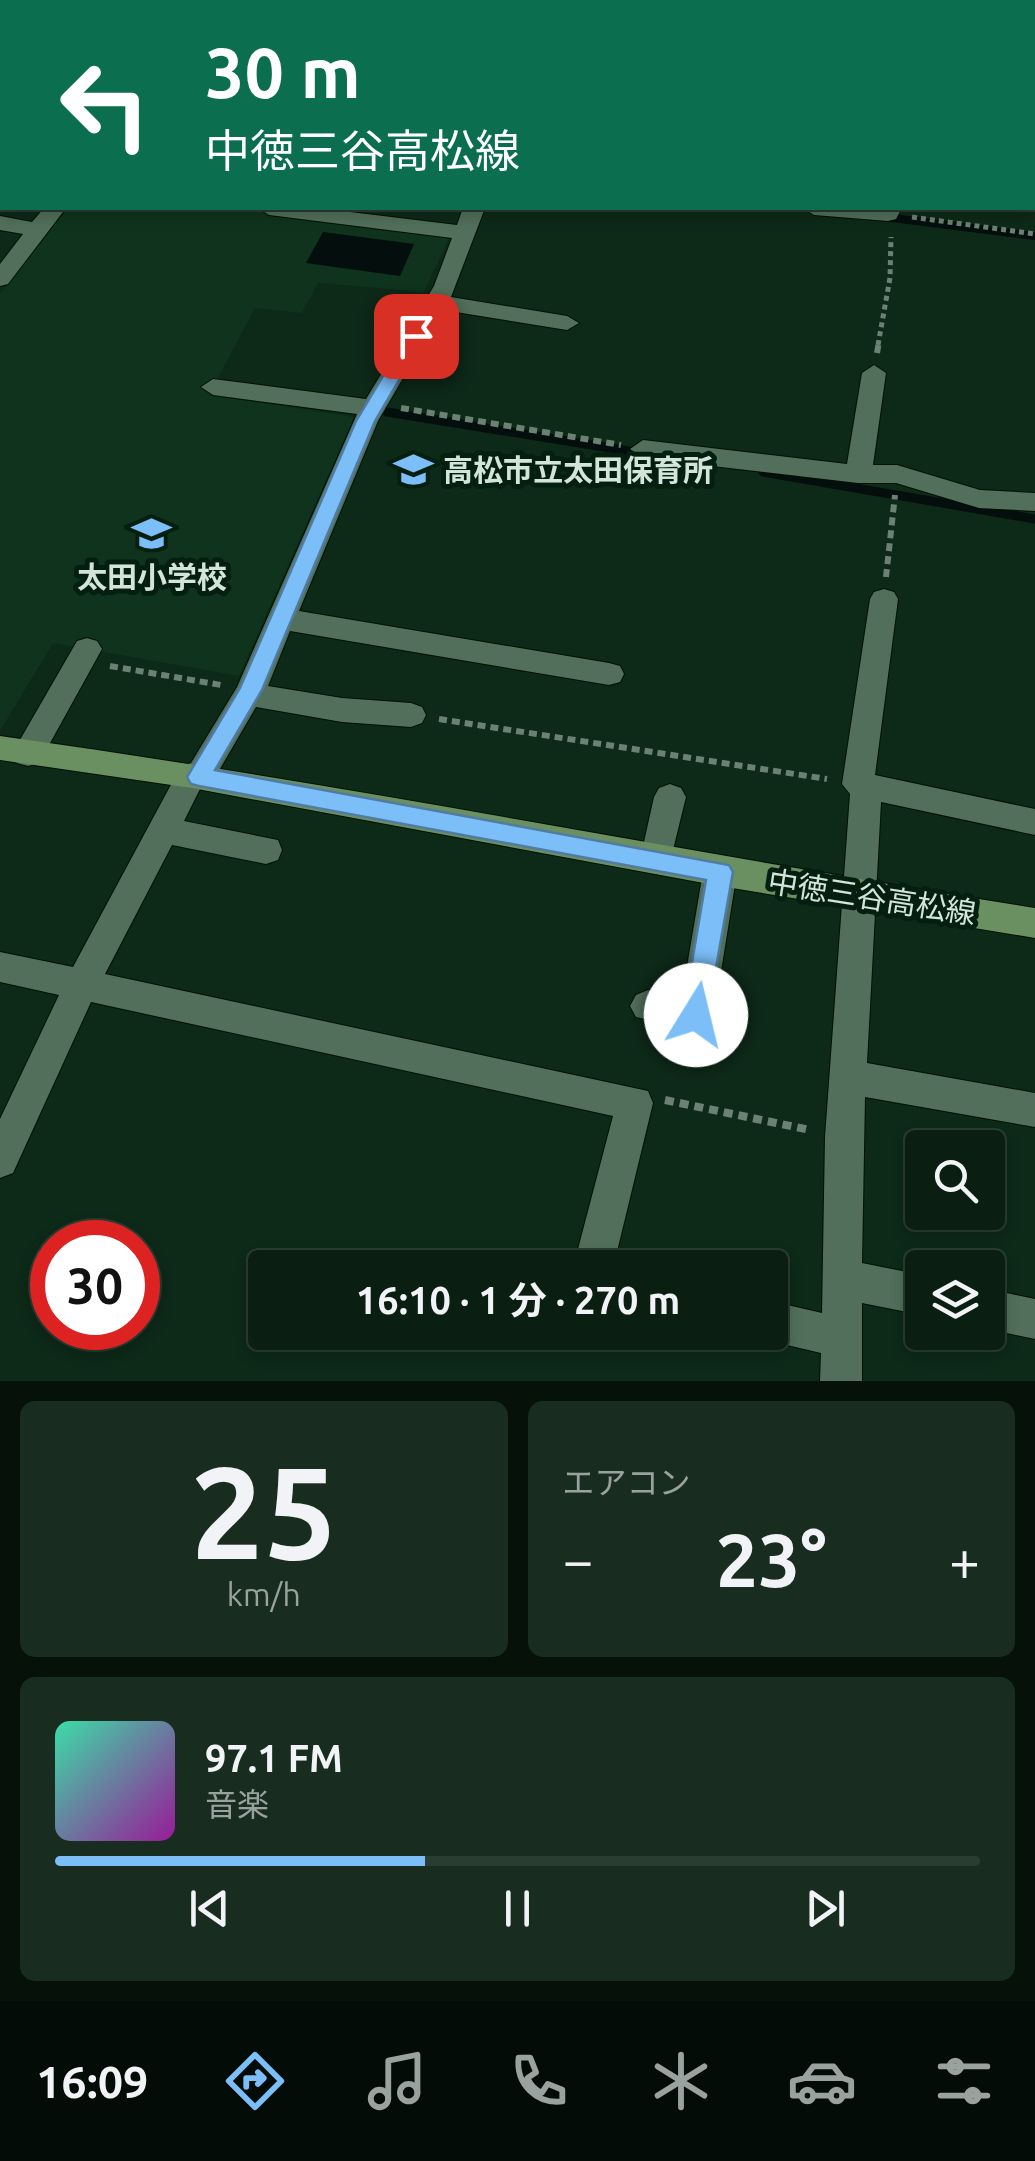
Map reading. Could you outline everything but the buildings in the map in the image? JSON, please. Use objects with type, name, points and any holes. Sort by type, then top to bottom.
[{"type":"main road","name":"中徳三谷高松線","points":[[14,751],[196,776],[720,872],[1035,924]]},
{"type":"street","points":[[0,278],[54,210]]},
{"type":"street","points":[[0,1160],[81,986],[164,830],[250,692],[374,406],[436,302],[469,220],[302,210]]},
{"type":"street","points":[[865,210],[890,211]]},
{"type":"street","points":[[0,224],[38,230]]},
{"type":"street","points":[[436,302],[568,323]]},
{"type":"street","points":[[858,474],[874,372]]},
{"type":"street","points":[[213,387],[374,406]]},
{"type":"street","points":[[643,449],[858,474],[897,474],[979,498],[1035,502]]},
{"type":"street","points":[[840,1381],[844,1137],[860,896],[862,784],[884,599]]},
{"type":"street","points":[[281,619],[610,674]]},
{"type":"street","points":[[14,751],[83,655]]},
{"type":"street","points":[[250,692],[342,710],[411,715]]},
{"type":"street","points":[[862,784],[1035,822]]},
{"type":"street","points":[[656,860],[670,797]]},
{"type":"street","points":[[164,830],[266,850]]},
{"type":"street","points":[[648,1006],[696,1015],[720,872]]},
{"type":"street","points":[[0,967],[634,1103],[597,1250]]},
{"type":"street","points":[[848,1077],[1035,1110]]},
{"type":"street","points":[[840,1278],[905,1291]]},
{"type":"street","points":[[1005,1313],[1035,1319]]},
{"type":"street","points":[[788,1325],[839,1337]]},
{"type":"path","points":[[874,372],[890,278],[890,211],[1035,234]]},
{"type":"path","points":[[374,406],[643,449]]},
{"type":"path","points":[[884,599],[897,474]]},
{"type":"path","points":[[83,655],[250,692]]},
{"type":"path","points":[[411,715],[862,784]]},
{"type":"path","points":[[634,1103],[656,1098],[844,1137]]},
{"type":"shaded area","name":"太田小学校","points":[[66,210],[251,210],[450,236],[424,292],[318,283],[302,313],[255,308],[209,395],[354,417],[239,676],[53,643],[0,731],[0,294]]},
{"type":"shaded area","points":[[323,232],[414,244],[400,276],[306,263]]},
{"type":"waterway","points":[[885,217],[1035,236]]},
{"type":"waterway","points":[[387,412],[647,454]]},
{"type":"waterway","points":[[763,472],[1035,519]]},
{"type":"place","name":"高松市立太田保育所","points":[[413,470]]},
{"type":"place","name":"太田小学校","points":[[152,533]]},
{"type":"route","points":[[416,336],[365,421],[250,690],[199,777],[720,872],[696,1015]]}]
